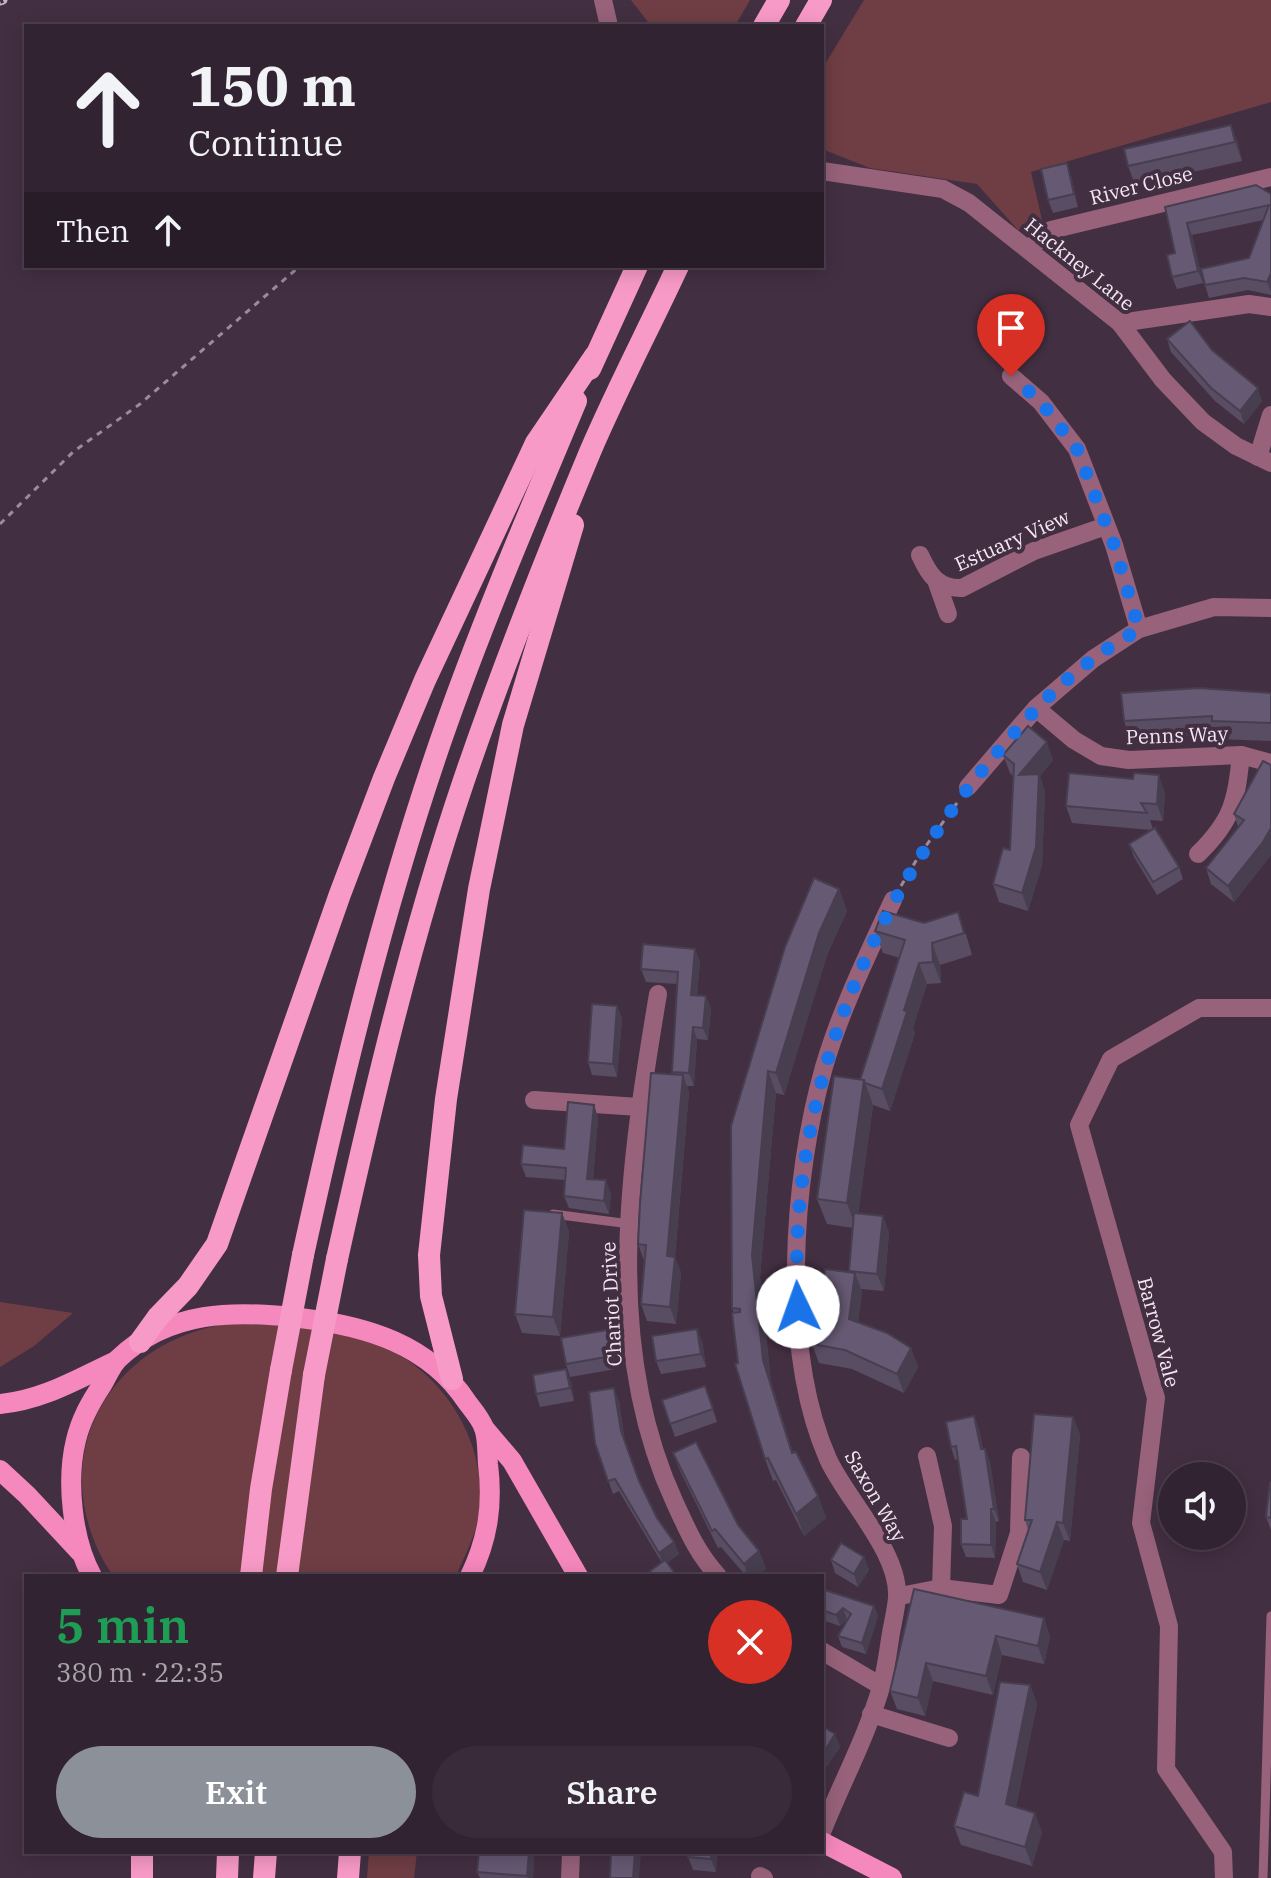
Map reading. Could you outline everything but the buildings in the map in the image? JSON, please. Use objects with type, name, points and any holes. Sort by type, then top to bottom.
[{"type":"highway","points":[[765,24],[779,0]]},
{"type":"highway","points":[[807,24],[821,0]]},
{"type":"highway","points":[[251,1574],[261,1489],[303,1255],[327,1147],[404,854],[441,739],[501,580],[595,356],[636,268]]},
{"type":"highway","points":[[287,1574],[314,1375],[337,1259],[378,1082],[428,896],[464,781],[519,630],[591,450],[677,268]]},
{"type":"highway","points":[[140,1342],[158,1317],[188,1286],[217,1244],[340,894],[419,694],[536,443],[595,356]]},
{"type":"highway","points":[[452,1379],[431,1296],[429,1255],[461,996],[490,830],[513,725],[533,652],[564,560],[591,450]]},
{"type":"highway","points":[[142,1854],[142,1878]]},
{"type":"highway","points":[[227,1878],[228,1854]]},
{"type":"highway","points":[[264,1878],[266,1854]]},
{"type":"highway","points":[[348,1878],[350,1854]]},
{"type":"main road","points":[[0,1404],[49,1393],[116,1361],[140,1342],[184,1320],[242,1312],[344,1323],[374,1332],[426,1359],[452,1379],[484,1428],[512,1461],[577,1574]]},
{"type":"main road","points":[[80,1552],[72,1490],[75,1444],[88,1407],[116,1361]]},
{"type":"main road","points":[[471,1574],[486,1537],[490,1513],[491,1487],[484,1428]]},
{"type":"main road","points":[[0,1470],[80,1552],[91,1574]]},
{"type":"main road","points":[[824,1843],[892,1878]]},
{"type":"street","points":[[603,0],[609,24]]},
{"type":"street","name":"Hackney Lane","points":[[824,171],[943,189],[969,203],[1120,323],[1163,380],[1203,422],[1236,446],[1265,460]]},
{"type":"street","name":"River Close","points":[[1028,249],[1051,230],[1271,177]]},
{"type":"street","points":[[1120,323],[1249,304],[1271,307]]},
{"type":"street","points":[[1011,376],[1041,402],[1072,441],[1085,466],[1114,545],[1139,629]]},
{"type":"street","points":[[1265,460],[1271,415]]},
{"type":"street","name":"Estuary View","points":[[937,583],[953,589],[962,588],[1034,551],[1106,526]]},
{"type":"street","name":"Estuary View","points":[[920,555],[926,570],[937,583],[948,614]]},
{"type":"street","points":[[968,787],[1036,708],[1093,659],[1139,629],[1214,607],[1271,608]]},
{"type":"street","name":"Penns Way","points":[[1036,708],[1074,740],[1101,756],[1129,760],[1241,755],[1271,763]]},
{"type":"street","name":"Penns Way","points":[[1198,854],[1227,820],[1237,793],[1241,755]]},
{"type":"street","name":"Saxon Way","points":[[824,1827],[881,1686],[897,1596],[894,1572],[871,1527],[828,1460],[809,1402],[801,1354],[795,1259],[804,1175],[824,1067],[851,989],[893,900]]},
{"type":"street","name":"Chariot Drive","points":[[658,994],[639,1107],[630,1224],[631,1342],[642,1408],[662,1475],[699,1555],[716,1574]]},
{"type":"street","name":"Barrow Vale","points":[[1224,1878],[1223,1852],[1166,1769],[1169,1626],[1141,1523],[1156,1398],[1079,1125],[1111,1059],[1199,1008],[1271,1008]]},
{"type":"street","points":[[534,1100],[639,1107]]},
{"type":"street","points":[[927,1456],[943,1526],[941,1588]]},
{"type":"street","points":[[897,1596],[941,1588],[999,1595],[1019,1533],[1021,1457]]},
{"type":"street","points":[[824,1652],[881,1686]]},
{"type":"street","points":[[871,1714],[949,1738]]},
{"type":"street","points":[[570,1878],[571,1854]]},
{"type":"lane","points":[[553,1214],[630,1224]]},
{"type":"lane","points":[[1263,1878],[1271,1616]]},
{"type":"path","points":[[0,524],[73,452],[140,404],[298,268]]},
{"type":"path","points":[[893,900],[920,854],[968,787]]},
{"type":"shaded area","points":[[631,0],[750,0],[736,24],[649,24]]},
{"type":"shaded area","points":[[864,0],[1271,0],[1271,102],[1031,172],[1042,220],[1018,230],[977,184],[870,168],[824,150],[824,66]]},
{"type":"shaded area","points":[[0,1302],[73,1313],[34,1346],[0,1367]]},
{"type":"shaded area","points":[[226,1324],[306,1328],[346,1335],[384,1347],[427,1376],[460,1417],[478,1467],[478,1519],[457,1574],[112,1574],[92,1535],[83,1494],[84,1455],[96,1417],[116,1384],[145,1357],[182,1336]]},
{"type":"shaded area","points":[[369,1854],[417,1854],[414,1878],[367,1878]]},
{"type":"route","points":[[798,1307],[795,1259],[804,1175],[824,1067],[851,989],[893,900],[920,854],[968,787],[1036,708],[1093,659],[1139,629],[1114,545],[1077,449],[1055,417],[1011,376]]}]
